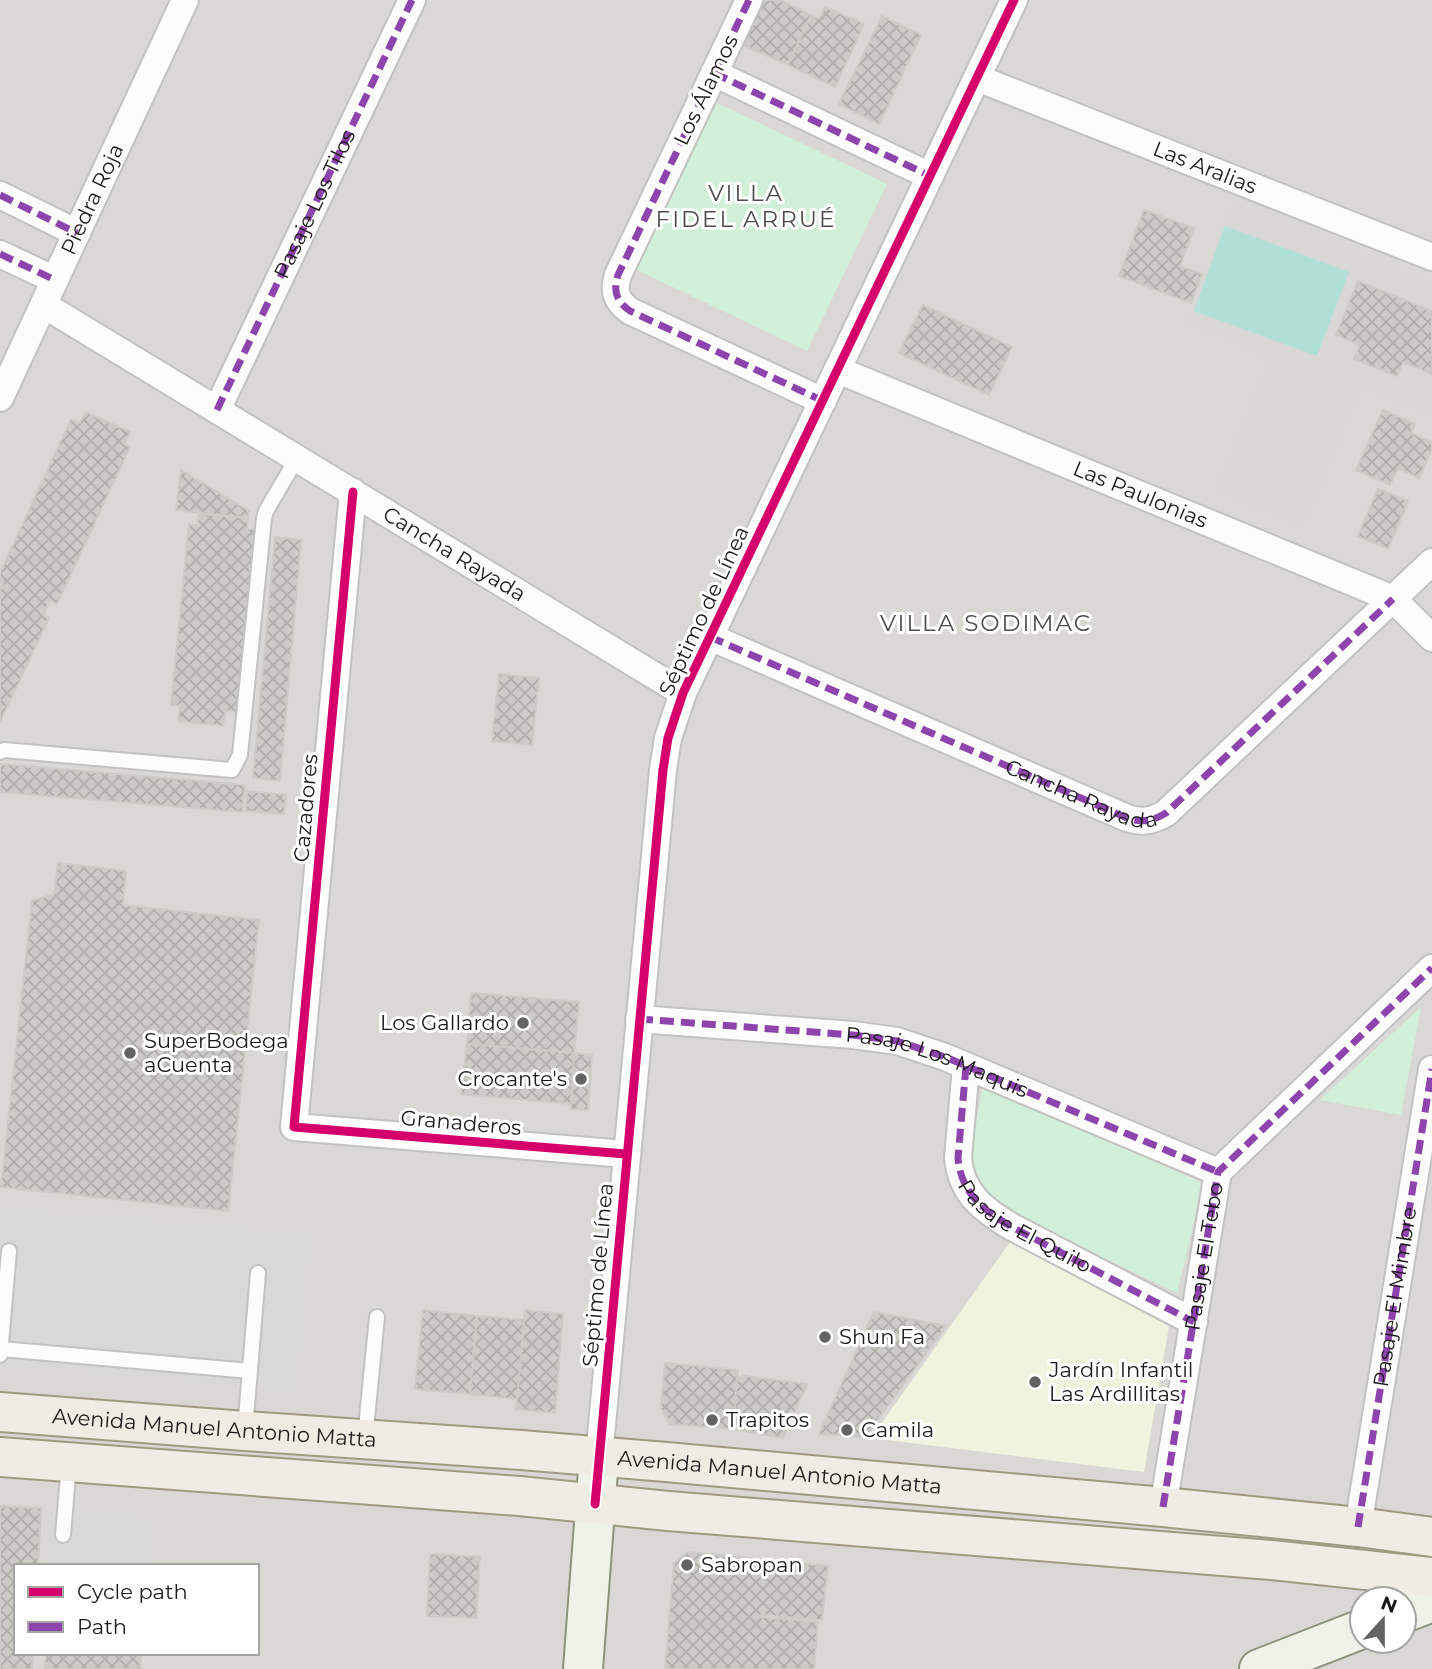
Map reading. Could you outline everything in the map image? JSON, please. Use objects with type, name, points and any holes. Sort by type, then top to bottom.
[{"type":"main road","name":"Avenida Manuel Antonio Matta","points":[[0,1412],[598,1457],[1163,1507],[1432,1537]]},
{"type":"main road","name":"Avenida Manuel Antonio Matta","points":[[0,1457],[519,1496],[1271,1560],[1432,1577]]},
{"type":"street","name":"Piedra Roja","points":[[0,398],[185,0]]},
{"type":"street","name":"Pasaje Los Tilos","points":[[217,410],[412,0]]},
{"type":"street","name":"Los Álamos","points":[[749,0],[615,286],[622,305],[630,311],[823,401]]},
{"type":"street","name":"Séptimo de Línea","points":[[598,1457],[668,738],[683,693],[1014,0]]},
{"type":"street","points":[[714,73],[930,176]]},
{"type":"street","name":"Las Aralias","points":[[977,78],[1432,257]]},
{"type":"street","points":[[0,195],[77,233]]},
{"type":"street","points":[[0,254],[54,280]]},
{"type":"street","name":"Cancha Rayada","points":[[44,305],[683,693]]},
{"type":"street","name":"Las Paulonias","points":[[838,370],[1393,599],[1432,638]]},
{"type":"street","name":"Cazadores","points":[[294,1128],[353,492]]},
{"type":"street","name":"Cancha Rayada","points":[[710,638],[1136,821],[1147,821],[1166,813],[1432,562]]},
{"type":"street","name":"Pasaje El Tebo","points":[[1163,1507],[1218,1172],[1432,968]]},
{"type":"street","name":"Pasaje Los Maquis","points":[[639,1019],[875,1037],[921,1048],[1218,1172]]},
{"type":"street","name":"Pasaje El Quilo","points":[[966,1066],[958,1158],[959,1169],[969,1193],[984,1209],[1012,1227],[1194,1322]]},
{"type":"street","name":"Pasaje El Mimbre","points":[[1358,1527],[1432,1069]]},
{"type":"street","name":"Granaderos","points":[[294,1128],[626,1154]]},
{"type":"street","points":[[583,1669],[598,1457]]},
{"type":"street","points":[[1259,1669],[1348,1634]]},
{"type":"lane","points":[[0,752],[4,750],[232,770],[240,755],[264,519],[297,458]]},
{"type":"lane","points":[[0,1355],[9,1251]]},
{"type":"lane","points":[[245,1431],[258,1273]]},
{"type":"lane","points":[[364,1440],[377,1317]]},
{"type":"lane","points":[[1,1349],[250,1371]]},
{"type":"lane","points":[[64,1535],[69,1462]]},
{"type":"shaded area","points":[[0,0],[1432,0],[1432,1669],[0,1669]]},
{"type":"shaded area","points":[[713,101],[887,184],[807,351],[633,268]]},
{"type":"shaded area","points":[[1231,203],[1432,282],[1432,417],[1362,387],[1303,528],[1216,490],[1270,358],[1186,323]]},
{"type":"shaded area","points":[[1225,226],[1349,272],[1317,356],[1194,311]]},
{"type":"shaded area","points":[[1421,1007],[1401,1115],[1320,1100]]},
{"type":"shaded area","points":[[983,1086],[1203,1183],[1177,1293],[991,1204],[971,1169],[971,1146]]},
{"type":"shaded area","points":[[0,1210],[308,1235],[295,1392],[270,1389],[269,1385],[0,1363]]},
{"type":"shaded area","name":"Jardín Infantil Las Ardillitas","points":[[1010,1242],[1169,1326],[1144,1472],[871,1438]]},
{"type":"shaded area","points":[[54,1512],[151,1519],[148,1564],[50,1564]]},
{"type":"building","points":[[764,0],[780,0],[811,15],[788,65],[743,45]]},
{"type":"building","points":[[825,7],[864,24],[835,87],[788,65],[811,15],[819,19]]},
{"type":"building","points":[[882,16],[921,35],[879,124],[839,104]]},
{"type":"building","points":[[1144,210],[1194,228],[1180,266],[1202,274],[1191,303],[1119,276]]},
{"type":"building","points":[[1358,281],[1432,311],[1432,374],[1403,362],[1397,376],[1354,359],[1360,345],[1336,335]]},
{"type":"building","points":[[923,305],[1012,347],[989,395],[899,353]]},
{"type":"building","points":[[1383,410],[1415,424],[1411,433],[1432,442],[1432,449],[1419,478],[1398,468],[1390,485],[1356,470]]},
{"type":"building","points":[[86,412],[130,432],[124,444],[130,447],[57,604],[50,600],[43,615],[49,618],[0,722],[0,590],[3,583],[0,582],[0,573],[71,419],[80,423]]},
{"type":"building","points":[[181,470],[249,511],[248,518],[176,510]]},
{"type":"building","points":[[1378,489],[1408,501],[1388,549],[1358,536]]},
{"type":"building","points":[[199,514],[248,518],[247,529],[255,529],[237,712],[225,711],[223,726],[178,721],[180,706],[171,705],[189,524],[197,525]]},
{"type":"building","points":[[275,537],[301,540],[280,781],[253,778]]},
{"type":"building","points":[[499,674],[539,678],[532,745],[492,741]]},
{"type":"building","points":[[0,764],[245,785],[242,812],[0,792]]},
{"type":"building","points":[[247,791],[286,795],[284,814],[246,811]]},
{"type":"building","name":"SuperBodega aCuenta","points":[[58,863],[126,871],[123,905],[259,920],[228,1211],[1,1187],[32,901],[54,894]]},
{"type":"building","name":"Los Gallardo","points":[[471,993],[579,1002],[574,1053],[467,1044]]},
{"type":"building","points":[[467,1044],[574,1053],[571,1104],[461,1094]]},
{"type":"building","name":"Crocante's","points":[[574,1053],[592,1055],[588,1110],[571,1109]]},
{"type":"building","points":[[423,1310],[477,1316],[470,1394],[415,1389]]},
{"type":"building","points":[[525,1310],[563,1314],[555,1413],[516,1409]]},
{"type":"building","points":[[874,1312],[946,1326],[865,1437],[819,1434]]},
{"type":"building","points":[[477,1316],[524,1320],[517,1399],[470,1394]]},
{"type":"building","points":[[665,1363],[738,1370],[733,1429],[670,1424],[661,1409]]},
{"type":"building","points":[[745,1376],[807,1384],[783,1438],[733,1429],[737,1378]]},
{"type":"building","points":[[0,1506],[41,1508],[38,1564],[14,1564],[14,1655],[33,1655],[32,1669],[0,1669]]},
{"type":"building","points":[[688,1552],[828,1566],[822,1620],[760,1617],[818,1622],[814,1669],[665,1669],[674,1563]]},
{"type":"building","points":[[430,1554],[480,1557],[476,1618],[427,1616]]},
{"type":"building","points":[[46,1655],[141,1655],[140,1669],[45,1669]]},
{"type":"marked path","points":[[217,410],[412,0]]},
{"type":"marked path","points":[[749,0],[618,275],[616,291],[619,299],[630,311],[823,401]]},
{"type":"marked path","points":[[714,73],[930,176]]},
{"type":"marked path","points":[[0,195],[77,233]]},
{"type":"marked path","points":[[0,254],[55,280]]},
{"type":"marked path","points":[[710,637],[1127,818],[1143,821],[1166,813],[1393,599]]},
{"type":"marked path","points":[[1163,1507],[1218,1172],[1432,968]]},
{"type":"marked path","points":[[639,1019],[853,1035],[897,1041],[945,1057],[1218,1172]]},
{"type":"marked path","points":[[966,1066],[958,1158],[964,1181],[975,1199],[1012,1227],[1194,1322]]},
{"type":"marked path","points":[[1358,1527],[1432,1069]]},
{"type":"cycle path","points":[[595,1504],[668,738],[683,693],[1014,0]]},
{"type":"cycle path","points":[[353,492],[294,1127],[626,1154]]},
{"type":"place","name":"Los Gallardo","points":[[523,1023]]},
{"type":"place","name":"SuperBodega aCuenta","points":[[130,1053]]},
{"type":"place","name":"Crocante's","points":[[581,1079]]},
{"type":"place","name":"Shun Fa","points":[[825,1337]]},
{"type":"place","name":"Jardín Infantil Las Ardillitas","points":[[1035,1382]]},
{"type":"place","name":"Trapitos","points":[[712,1420]]},
{"type":"place","name":"Camila","points":[[847,1430]]},
{"type":"place","name":"Sabropan","points":[[687,1565]]},
{"type":"district","name":"VILLA FIDEL ARRUÉ","points":[[746,206]]},
{"type":"district","name":"VILLA SODIMAC","points":[[986,623]]}]
